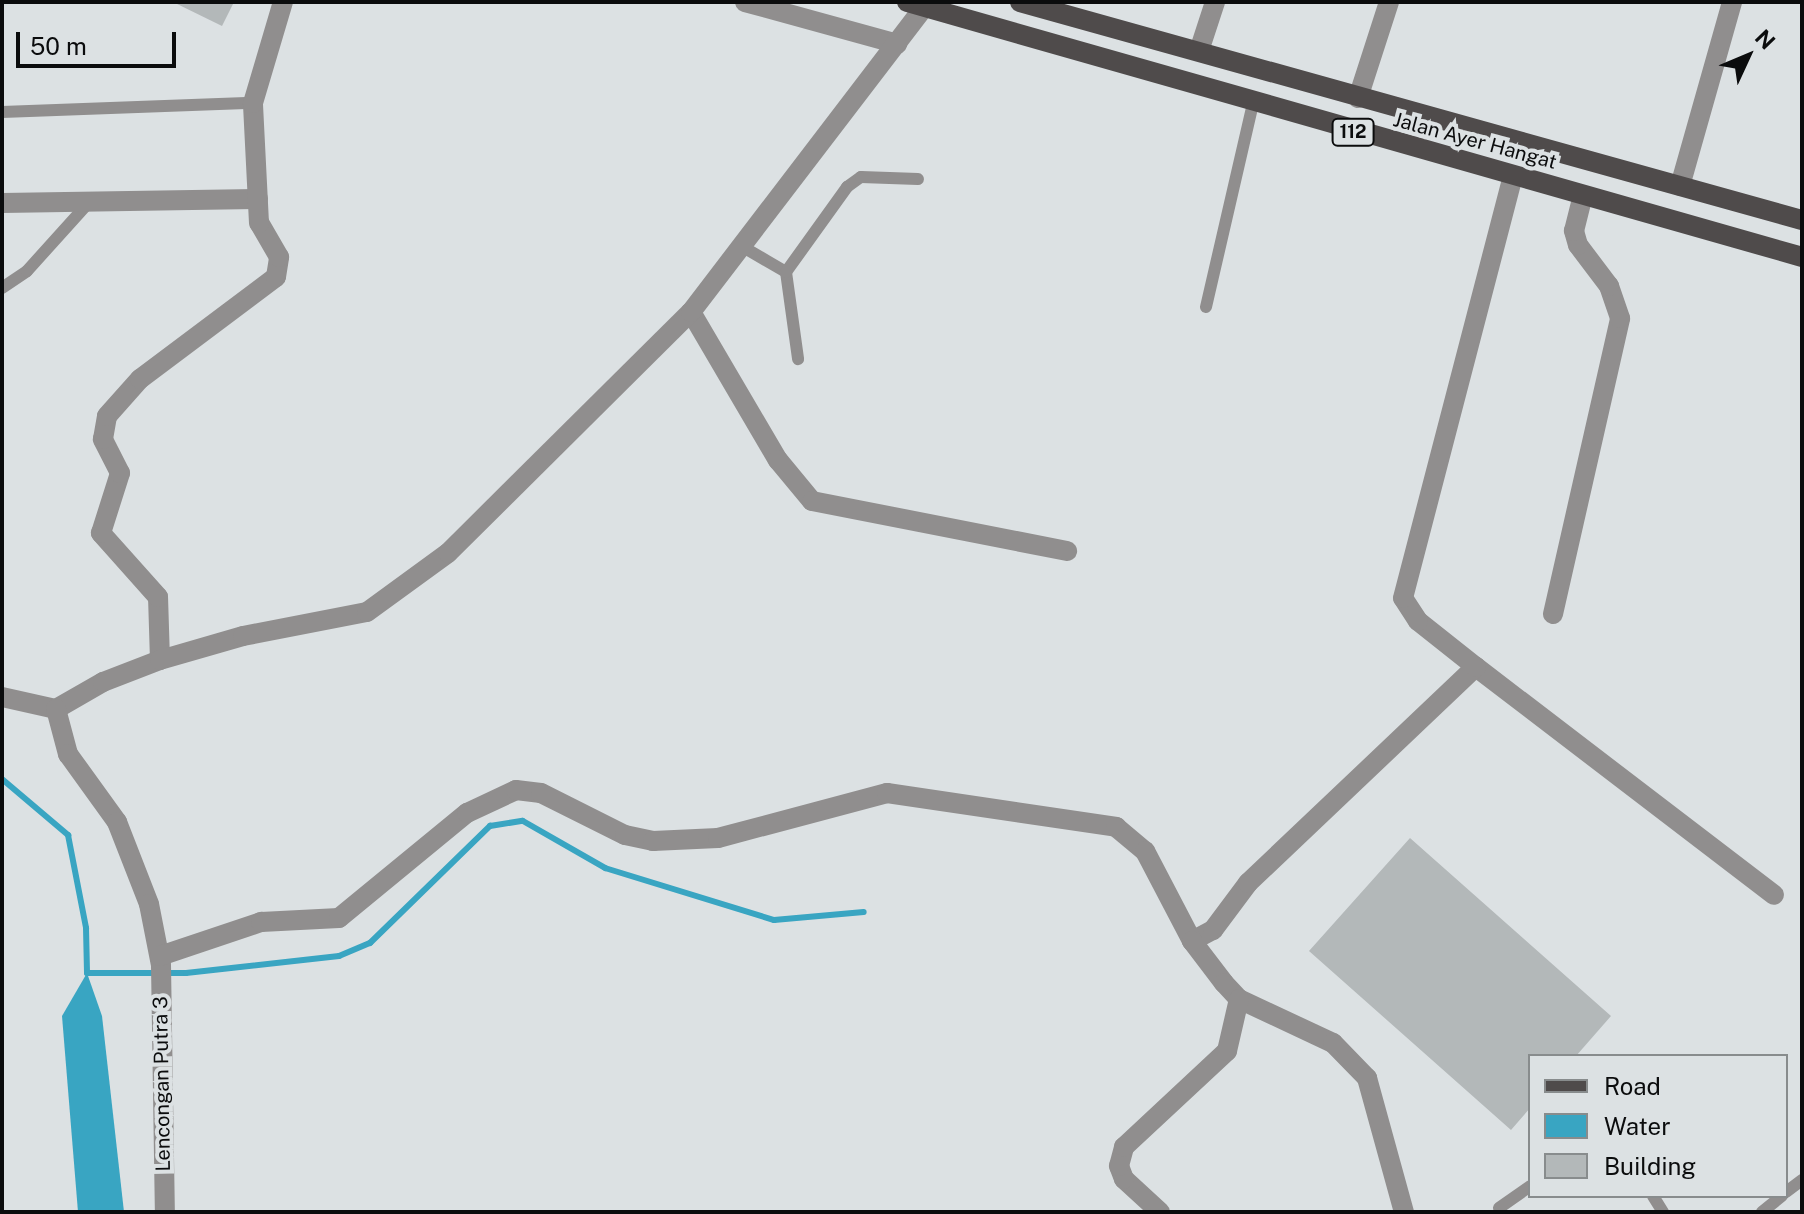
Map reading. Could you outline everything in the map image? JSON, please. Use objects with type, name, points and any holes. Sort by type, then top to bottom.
[{"type":"main road","name":"Jalan Ayer Hangat","points":[[1020,2],[1802,220]]},
{"type":"main road","name":"Jalan Ayer Hangat","points":[[915,5],[1253,104],[1802,257]]},
{"type":"street","points":[[160,660],[158,597],[101,533],[120,473],[103,439],[107,416],[140,379],[276,277],[279,257],[259,223],[253,103],[283,2]]},
{"type":"street","points":[[745,2],[803,10],[897,44]]},
{"type":"street","points":[[1199,51],[1215,2]]},
{"type":"street","points":[[1358,98],[1389,2]]},
{"type":"street","points":[[1680,186],[1732,2]]},
{"type":"street","points":[[2,697],[56,709],[103,682],[160,660],[243,636],[342,621],[389,600],[509,497],[691,312],[897,44],[915,5]]},
{"type":"street","points":[[1513,177],[1403,598],[1418,621],[1774,895]]},
{"type":"street","points":[[1553,614],[1620,318],[1609,286],[1578,245],[1574,231],[1583,196]]},
{"type":"street","points":[[2,203],[258,199]]},
{"type":"street","points":[[691,312],[778,460],[812,501],[1067,551]]},
{"type":"street","points":[[1192,941],[1213,930],[1268,863],[1476,667]]},
{"type":"street","name":"Lencongan Putra 3","points":[[56,709],[79,775],[117,822],[138,867],[160,961],[165,1212]]},
{"type":"street","points":[[160,961],[261,922],[339,918],[467,813],[516,790],[541,793],[625,835],[653,841],[718,838],[887,793],[1116,827],[1145,851],[1192,941],[1239,999],[1333,1043],[1367,1078],[1404,1212]]},
{"type":"street","points":[[1160,1212],[1124,1179],[1119,1166],[1124,1147],[1227,1051],[1239,999]]},
{"type":"lane","points":[[2,112],[253,103]]},
{"type":"lane","points":[[1206,307],[1253,104]]},
{"type":"lane","points":[[798,359],[786,272],[847,187],[861,177],[918,179]]},
{"type":"lane","points":[[2,288],[27,271],[91,201]]},
{"type":"lane","points":[[743,247],[786,272]]},
{"type":"lane","points":[[1499,1208],[1528,1187]]},
{"type":"lane","points":[[1762,1212],[1779,1198]]},
{"type":"water","points":[[87,973],[102,1016],[124,1212],[78,1212],[62,1016]]},
{"type":"building","points":[[173,2],[234,2],[222,26]]},
{"type":"building","points":[[1410,838],[1611,1016],[1578,1054],[1528,1054],[1528,1110],[1511,1130],[1309,951]]},
{"type":"waterway","points":[[2,779],[68,835],[86,928],[87,973],[186,973],[339,956],[370,943],[490,826],[523,821],[605,868],[774,920],[864,912]]}]
